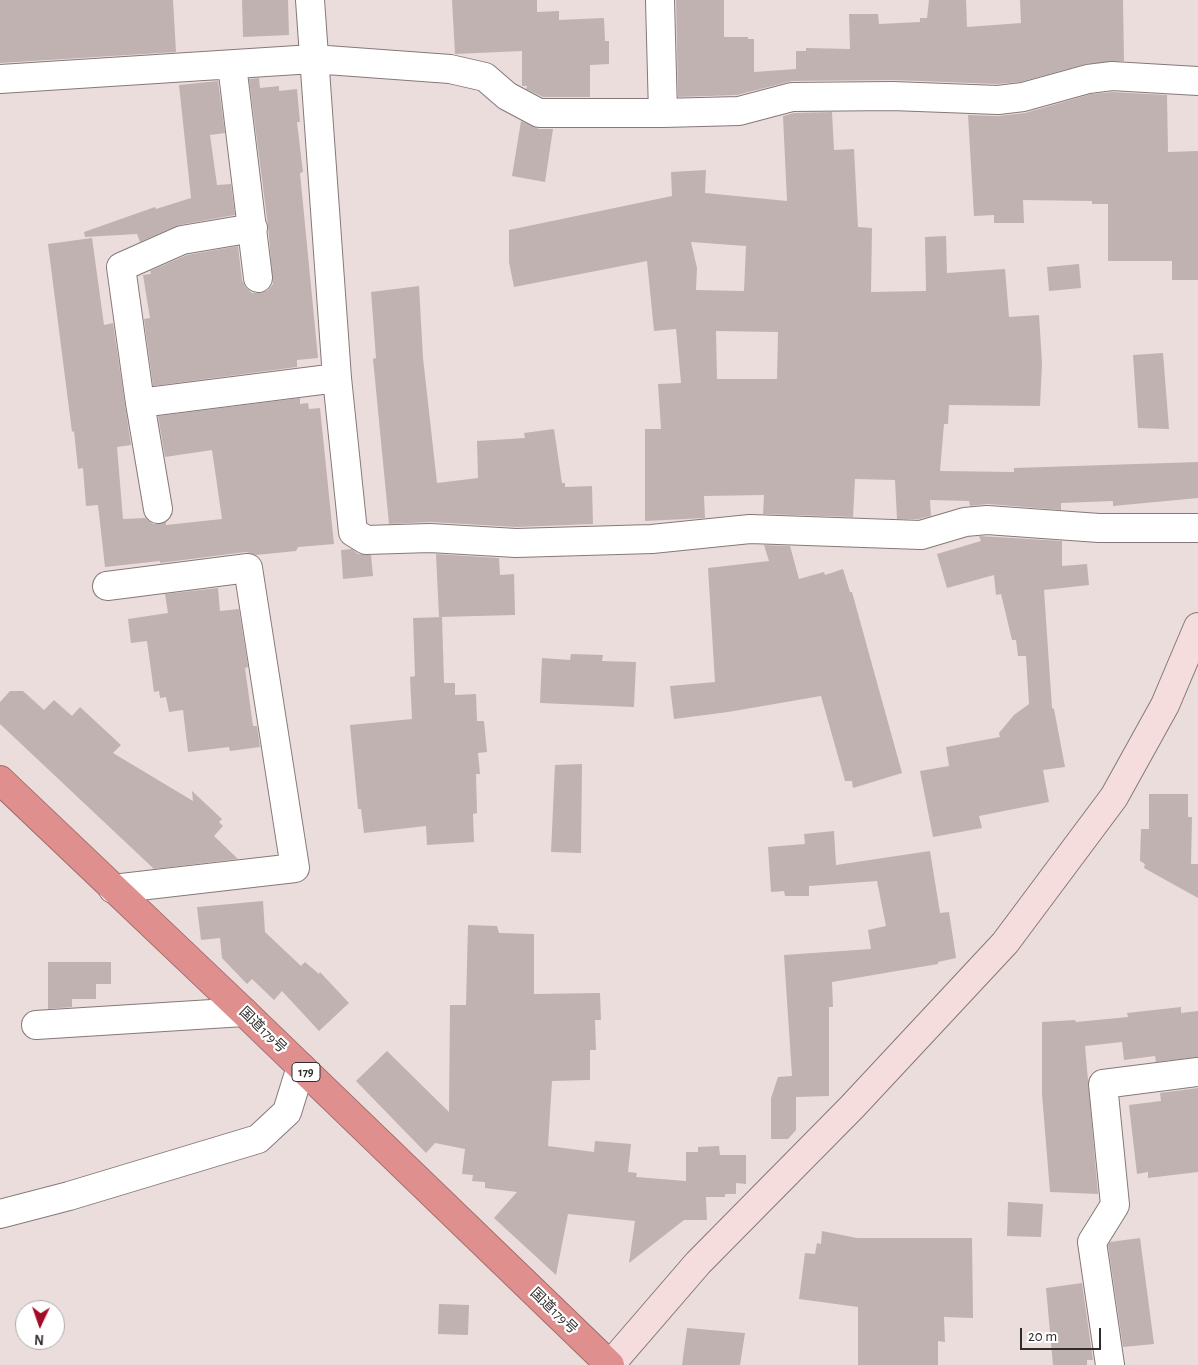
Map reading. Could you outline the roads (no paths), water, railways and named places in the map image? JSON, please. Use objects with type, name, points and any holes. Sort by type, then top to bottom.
[{"type":"highway","name":"国道179号","points":[[0,780],[610,1365]]},
{"type":"street","points":[[310,0],[337,378],[353,532],[366,540],[430,538],[516,543],[652,539],[750,529],[902,536],[921,535],[965,522],[987,520],[1099,528],[1198,528]]},
{"type":"street","points":[[660,0],[663,113]]},
{"type":"street","points":[[0,79],[313,59],[450,68],[485,77],[507,96],[539,113],[739,111],[792,97],[892,96],[998,100],[1023,97],[1088,79],[1112,76],[1198,81]]},
{"type":"street","points":[[232,65],[258,278]]},
{"type":"street","points":[[158,510],[140,403],[121,267],[182,240],[253,228]]},
{"type":"street","points":[[140,403],[337,378]]},
{"type":"street","points":[[107,586],[248,568],[295,868],[113,889]]},
{"type":"street","points":[[610,1365],[698,1263],[852,1107],[1005,943],[1114,797],[1165,705],[1198,627]]},
{"type":"street","points":[[36,1025],[244,1012]]},
{"type":"street","points":[[0,1214],[68,1196],[258,1139],[288,1112],[301,1067]]},
{"type":"street","points":[[1110,1365],[1092,1242],[1115,1205],[1103,1084],[1198,1072]]}]
